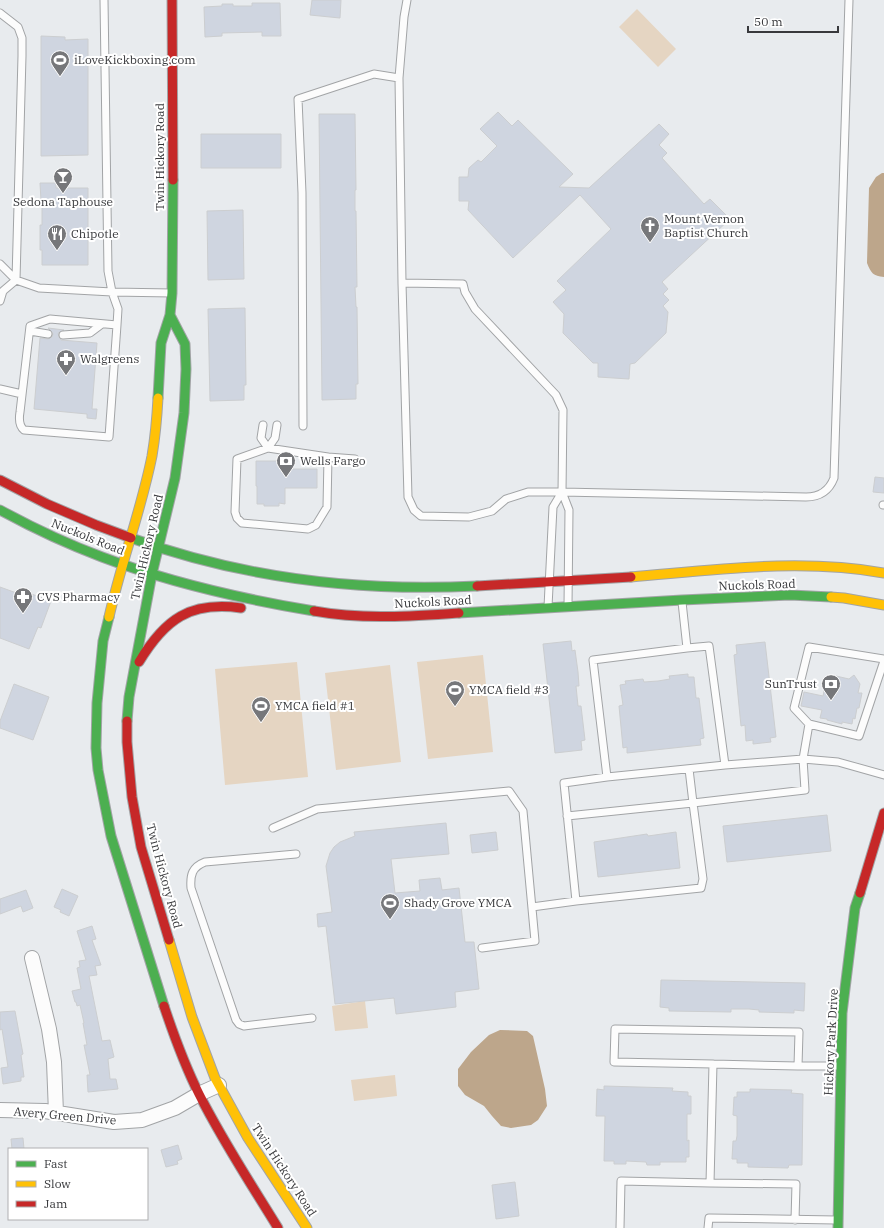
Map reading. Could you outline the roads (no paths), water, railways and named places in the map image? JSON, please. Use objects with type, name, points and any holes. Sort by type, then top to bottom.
[{"type":"main road","name":"Twin Hickory Road","points":[[172,0],[173,155],[172,293],[170,315],[161,343],[157,411],[152,455],[144,491],[108,615],[103,641],[96,724],[98,770],[111,836],[172,1031],[199,1094],[222,1136],[278,1228]]},
{"type":"main road","name":"Twin Hickory Road","points":[[170,315],[185,344],[185,391],[182,435],[175,478],[152,574],[129,697],[127,718],[132,797],[141,846],[192,1017],[219,1085],[248,1138],[307,1228]]},
{"type":"main road","name":"Nuckols Road","points":[[0,480],[52,506],[159,548],[258,572],[349,585],[409,588],[462,587],[788,565],[827,566],[884,573]]},
{"type":"main road","name":"Nuckols Road","points":[[0,510],[46,534],[122,565],[188,585],[248,599],[357,617],[402,616],[744,596],[817,596],[844,598],[884,605]]},
{"type":"main road","points":[[129,697],[140,662],[147,648],[167,625],[191,611],[207,606],[234,606],[248,609]]},
{"type":"main road","points":[[281,614],[339,615]]},
{"type":"main road","name":"Hickory Park Drive","points":[[838,1224],[842,1013],[855,908],[884,813]]},
{"type":"street","points":[[32,958],[50,1029],[54,1062],[56,1113]]},
{"type":"street","name":"Avery Green Drive","points":[[0,1110],[45,1111],[114,1122],[142,1120],[175,1108],[199,1094],[219,1085]]},
{"type":"lane","points":[[104,0],[108,271],[112,292],[118,309],[117,325],[109,437],[24,430],[22,428],[20,418],[30,326],[50,319],[117,325]]},
{"type":"lane","points":[[407,0],[404,16],[399,78],[402,283],[408,497],[414,510],[421,516],[469,517],[492,511],[506,499],[528,492],[812,497],[822,494],[831,486],[834,478],[849,0]]},
{"type":"lane","points":[[0,13],[18,27],[22,38],[16,280],[3,291],[0,301]]},
{"type":"lane","points":[[303,426],[302,193],[298,99],[374,74],[399,78]]},
{"type":"lane","points":[[0,264],[16,280],[39,288],[112,292],[172,293]]},
{"type":"lane","points":[[402,283],[463,284],[465,292],[475,309],[556,395],[563,410],[562,492],[569,510],[568,606]]},
{"type":"lane","points":[[63,335],[90,333],[102,324]]},
{"type":"lane","points":[[30,331],[48,334]]},
{"type":"lane","points":[[0,389],[22,394]]},
{"type":"lane","points":[[262,425],[261,438],[268,448]]},
{"type":"lane","points":[[268,448],[275,438],[276,425]]},
{"type":"lane","points":[[328,457],[327,507],[316,525],[308,529],[242,523],[237,518],[235,512],[237,459],[268,448],[328,457],[355,459]]},
{"type":"lane","points":[[548,607],[553,507],[562,492]]},
{"type":"lane","points":[[682,600],[687,648]]},
{"type":"lane","points":[[607,777],[592,660],[687,648],[709,646],[725,765]]},
{"type":"lane","points":[[809,647],[884,660],[859,736],[809,724],[794,708],[809,647]]},
{"type":"lane","points":[[567,816],[805,790],[802,759],[809,724]]},
{"type":"lane","points":[[576,901],[564,783],[725,765],[802,759],[838,762],[884,775]]},
{"type":"lane","points":[[532,907],[701,888],[703,879],[689,769]]},
{"type":"lane","points":[[273,828],[317,809],[509,791],[523,811],[535,941],[482,948]]},
{"type":"lane","points":[[296,854],[205,862],[198,865],[191,875],[190,880],[191,888],[236,1020],[239,1024],[244,1026],[312,1018]]},
{"type":"lane","points":[[798,1066],[799,1032],[615,1029],[614,1062],[798,1066],[841,1066]]},
{"type":"lane","points":[[710,1183],[712,1064]]},
{"type":"lane","points":[[620,1228],[621,1182],[796,1184],[795,1220]]},
{"type":"lane","points":[[708,1228],[709,1218],[795,1220],[838,1224]]},
{"type":"place","name":"iLoveKickboxing.com","points":[[60,77]]},
{"type":"place","name":"Sedona Taphouse","points":[[63,194]]},
{"type":"place","name":"Mount Vernon Baptist Church","points":[[650,243]]},
{"type":"place","name":"Chipotle","points":[[57,251]]},
{"type":"place","name":"Walgreens","points":[[66,376]]},
{"type":"place","name":"Wells Fargo","points":[[286,478]]},
{"type":"place","name":"CVS Pharmacy","points":[[23,614]]},
{"type":"place","name":"SunTrust","points":[[831,701]]},
{"type":"place","name":"YMCA field #3","points":[[455,707]]},
{"type":"place","name":"YMCA field #1","points":[[261,723]]},
{"type":"place","name":"Shady Grove YMCA","points":[[390,920]]}]
